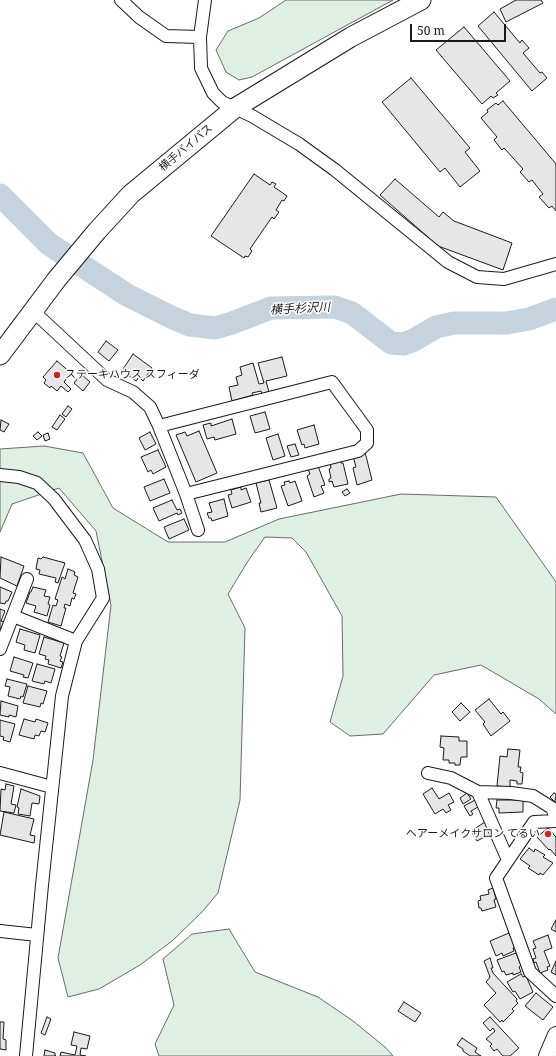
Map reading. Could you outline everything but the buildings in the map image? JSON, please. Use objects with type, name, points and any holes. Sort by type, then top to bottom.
[{"type":"highway","name":"横手バイパス","points":[[0,355],[57,279],[97,231],[131,194],[236,108],[351,37],[422,0]]},
{"type":"main road","points":[[547,1056],[556,1035]]},
{"type":"street","points":[[121,0],[139,17],[166,36],[200,37]]},
{"type":"street","points":[[205,0],[200,37],[201,68],[213,93],[222,102],[236,108],[299,144],[335,170],[448,262],[471,274],[504,279],[556,264]]},
{"type":"street","points":[[33,311],[107,380],[132,392],[150,407],[186,494],[198,530]]},
{"type":"street","points":[[159,426],[332,382],[367,430],[367,443],[358,451],[186,494]]},
{"type":"street","points":[[0,475],[19,477],[37,483],[54,499],[85,540],[92,554],[98,569],[103,598],[76,640],[62,696],[26,1056]]},
{"type":"street","points":[[0,649],[27,579]]},
{"type":"street","points":[[13,616],[76,640]]},
{"type":"street","points":[[0,773],[52,787]]},
{"type":"street","points":[[428,773],[451,778],[478,792],[511,793],[533,796],[552,808],[556,820],[534,822],[496,878],[530,972],[556,996]]},
{"type":"street","points":[[478,792],[508,860]]},
{"type":"street","points":[[0,931],[37,935]]},
{"type":"green space","points":[[286,0],[393,0],[252,77],[239,80],[226,72],[216,50],[228,31],[259,18]]},
{"type":"green space","points":[[44,446],[83,453],[113,508],[168,542],[225,542],[279,519],[401,494],[496,497],[556,582],[556,714],[539,699],[481,665],[434,675],[383,734],[350,736],[330,722],[343,676],[342,616],[306,552],[292,538],[265,537],[228,594],[245,628],[240,800],[218,893],[201,913],[172,941],[140,965],[99,989],[68,997],[58,958],[93,760],[111,605],[96,531],[59,488],[12,504],[0,532],[0,449]]},
{"type":"green space","points":[[229,929],[255,972],[318,997],[353,1021],[385,1047],[393,1056],[159,1056],[155,1044],[174,1005],[163,959],[192,934]]},
{"type":"waterway","name":"横手杉沢川","points":[[0,195],[49,244],[127,295],[190,325],[215,328],[271,308],[335,307],[352,313],[391,343],[403,344],[412,341],[436,327],[454,323],[507,323],[529,319],[556,309]]},
{"type":"place","name":"ステーキハウス スフィーダ","points":[[57,375]]},
{"type":"place","name":"ヘアーメイクサロン てるい","points":[[548,834]]}]
